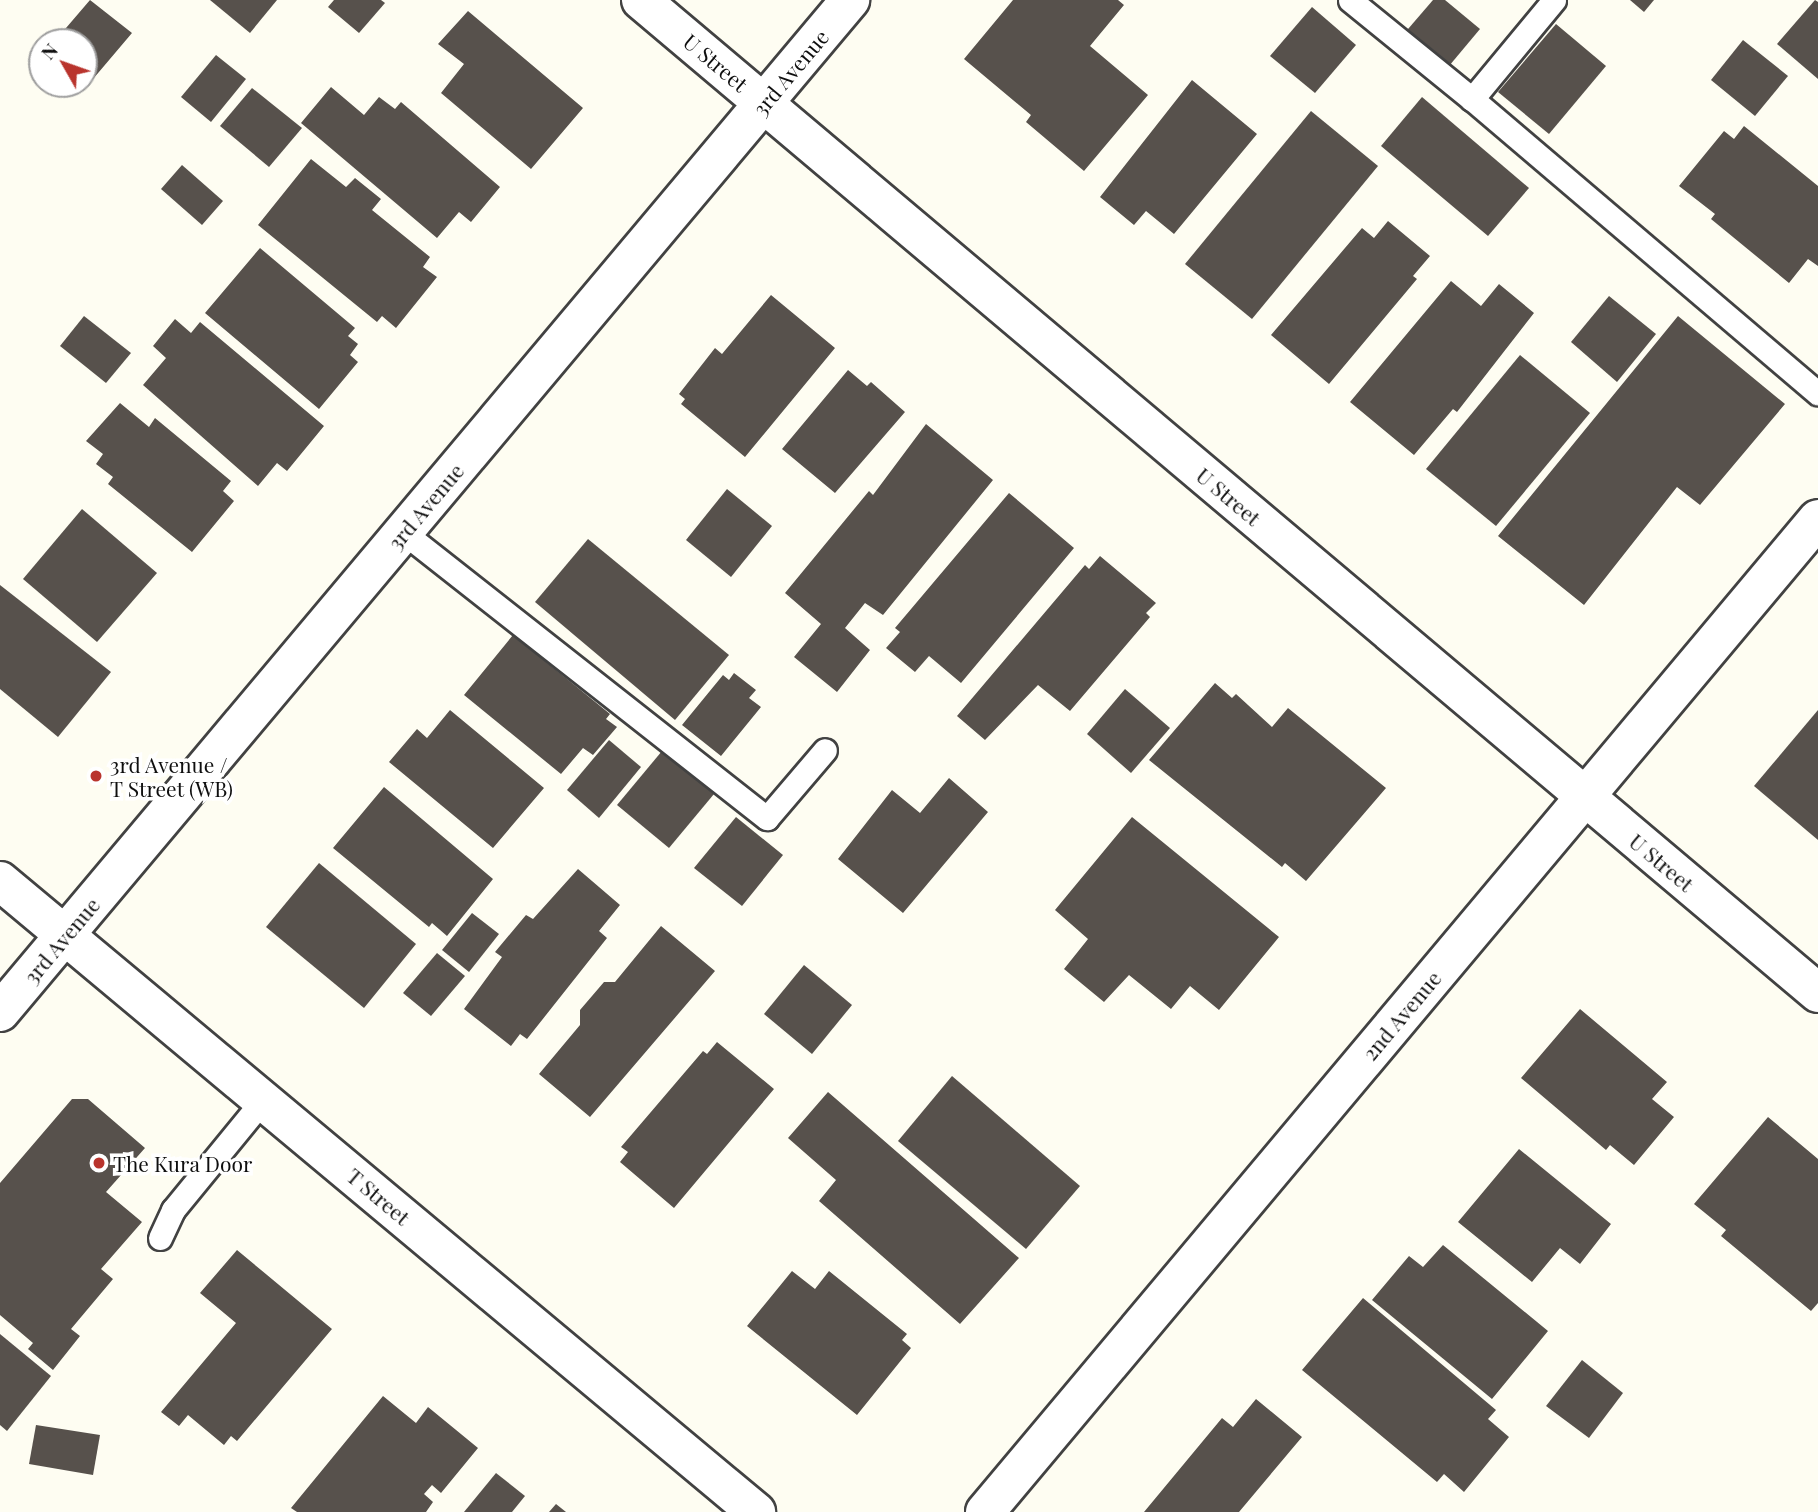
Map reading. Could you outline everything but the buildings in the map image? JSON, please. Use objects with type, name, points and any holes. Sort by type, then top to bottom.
[{"type":"street","name":"U Street","points":[[641,0],[1818,993]]},
{"type":"street","name":"3rd Avenue","points":[[0,1012],[850,0]]},
{"type":"street","name":"2nd Avenue","points":[[985,1512],[1818,519]]},
{"type":"street","name":"T Street","points":[[0,881],[756,1512]]},
{"type":"lane","points":[[1350,0],[1472,99],[1818,393]]},
{"type":"lane","points":[[1472,99],[1554,0]]},
{"type":"lane","points":[[403,532],[767,818],[825,750]]},
{"type":"lane","points":[[160,1238],[173,1210],[264,1099]]},
{"type":"place","name":"3rd Avenue / T Street (WB)","points":[[96,776]]},
{"type":"place","name":"The Kura Door","points":[[99,1163]]}]
